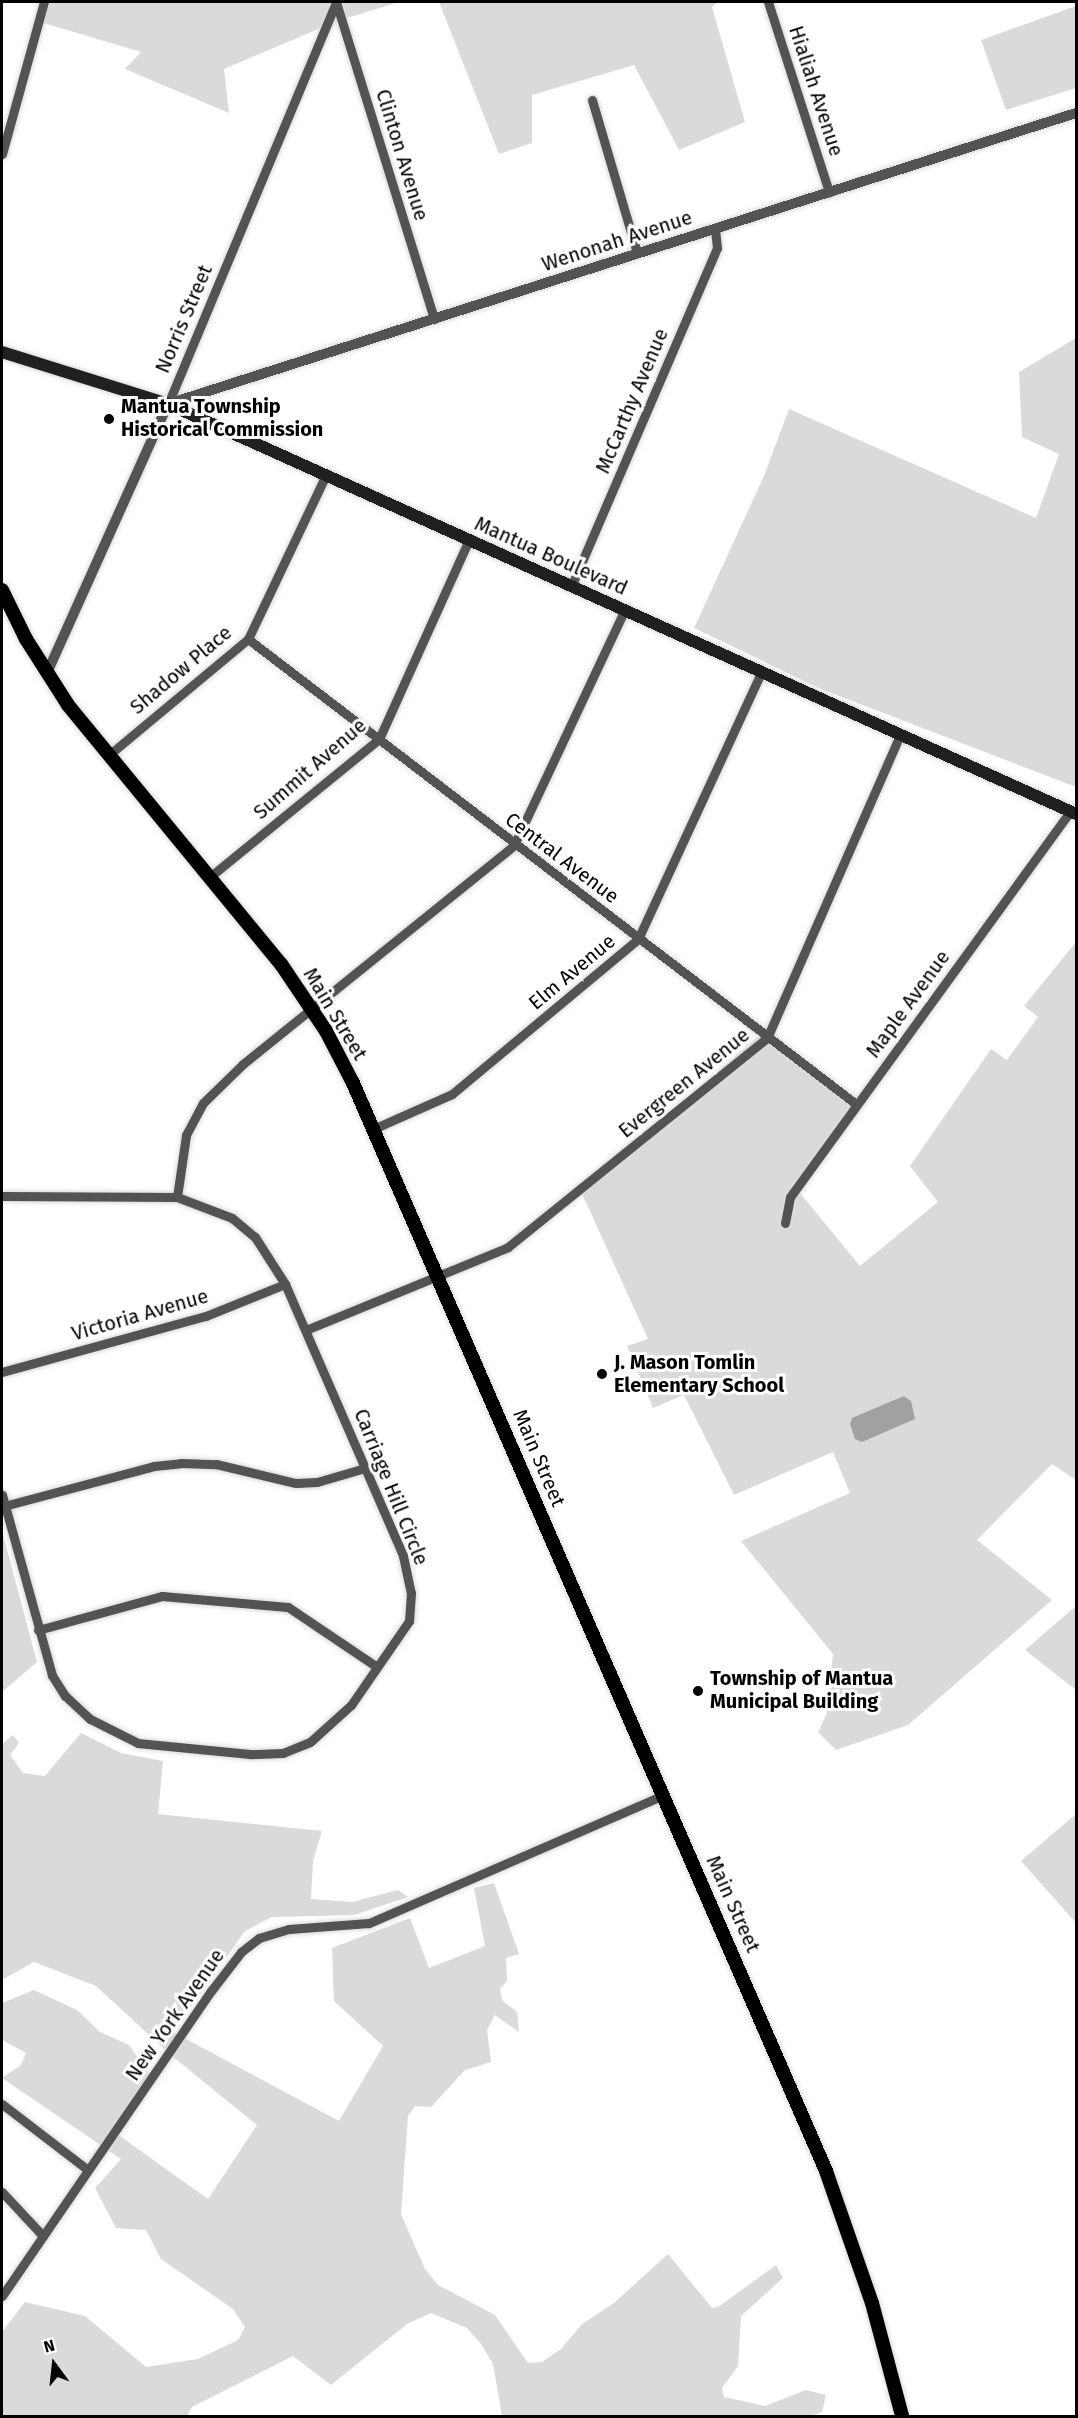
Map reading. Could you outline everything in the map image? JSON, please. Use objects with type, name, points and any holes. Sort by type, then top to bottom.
[{"type":"main road","name":"Mantua Boulevard","points":[[2,352],[168,404],[1073,813]]},
{"type":"main road","name":"Main Street","points":[[2,590],[47,674],[281,964],[313,1011],[340,1057],[439,1278],[664,1795],[844,2217],[884,2343],[902,2416]]},
{"type":"street","points":[[2,154],[44,2]]},
{"type":"street","name":"Hialiah Avenue","points":[[768,2],[829,192]]},
{"type":"street","name":"Clinton Avenue","points":[[335,4],[434,319]]},
{"type":"street","name":"Norris Street","points":[[47,674],[168,404],[335,4]]},
{"type":"street","points":[[592,100],[638,253]]},
{"type":"street","points":[[2,113],[13,117]]},
{"type":"street","name":"Wenonah Avenue","points":[[168,404],[1077,113]]},
{"type":"street","name":"McCarthy Avenue","points":[[571,587],[717,248],[715,228]]},
{"type":"street","name":"Shadow Place","points":[[110,754],[248,639],[326,475]]},
{"type":"street","name":"Summit Avenue","points":[[211,876],[379,739],[469,540]]},
{"type":"street","points":[[177,1197],[186,1135],[203,1103],[243,1064],[313,1011],[514,845],[624,611]]},
{"type":"street","name":"Central Avenue","points":[[248,639],[514,845],[856,1104]]},
{"type":"street","name":"Elm Avenue","points":[[373,1129],[452,1094],[638,939],[648,924],[761,673]]},
{"type":"street","name":"Evergreen Avenue","points":[[306,1330],[439,1278],[522,1237],[767,1038],[900,735]]},
{"type":"street","name":"Maple Avenue","points":[[785,1223],[790,1197],[856,1104],[1073,813]]},
{"type":"street","name":"Carriage Hill Circle","points":[[2,1196],[177,1197],[232,1218],[268,1253],[306,1330],[404,1556],[411,1593],[409,1621],[351,1706],[310,1742],[283,1753],[212,1752],[138,1743],[90,1719],[65,1696],[52,1676],[2,1495]]},
{"type":"street","name":"Victoria Avenue","points":[[2,1372],[206,1316],[285,1284]]},
{"type":"street","points":[[4,1506],[154,1466],[181,1462],[216,1464],[296,1484],[317,1482],[365,1468]]},
{"type":"street","points":[[38,1630],[162,1596],[288,1608],[377,1667]]},
{"type":"street","name":"New York Avenue","points":[[3,2292],[211,1991],[241,1952],[259,1938],[289,1929],[369,1923],[664,1795]]},
{"type":"street","points":[[2,2104],[88,2170]]},
{"type":"street","points":[[2,2192],[43,2236]]},
{"type":"shaded area","points":[[42,2],[399,2],[337,21],[224,69],[229,113],[125,69],[141,52],[37,21]]},
{"type":"shaded area","points":[[439,2],[718,2],[712,7],[745,122],[679,150],[634,65],[532,95],[532,143],[499,154]]},
{"type":"shaded area","points":[[1076,6],[1076,88],[1006,110],[981,40]]},
{"type":"shaded area","points":[[1076,338],[1076,787],[821,689],[694,628],[764,476],[789,409],[1036,518],[1059,454],[1022,437],[1019,372]]},
{"type":"shaded area","points":[[1076,942],[1076,1480],[1052,1464],[977,1540],[1052,1600],[908,1725],[836,1750],[818,1732],[827,1713],[833,1654],[741,1541],[850,1493],[833,1452],[734,1495],[684,1395],[653,1408],[627,1346],[648,1339],[580,1189],[764,1032],[853,1103],[795,1187],[860,1266],[938,1202],[910,1166],[991,1049],[1007,1060],[1038,1017],[1024,1006]]},
{"type":"shaded area","points":[[904,1396],[911,1401],[915,1419],[862,1442],[855,1439],[850,1424],[852,1418]]},
{"type":"shaded area","points":[[2,1531],[37,1662],[2,1692]]},
{"type":"shaded area","points":[[1076,1606],[1076,1690],[1025,1650]]},
{"type":"shaded area","points":[[81,1733],[121,1753],[163,1761],[158,1814],[322,1831],[313,1861],[311,1899],[352,1902],[398,1890],[408,1897],[354,1915],[272,1917],[245,1931],[173,2032],[339,2121],[383,2046],[334,2001],[332,1948],[410,1918],[429,1968],[485,1946],[474,1888],[494,1883],[519,1954],[506,1958],[507,1981],[500,1989],[502,2000],[517,2012],[519,2032],[495,2015],[487,2030],[491,2062],[465,2070],[431,2107],[415,2106],[408,2116],[401,2214],[425,2269],[438,2285],[495,2315],[528,2363],[542,2362],[561,2349],[582,2324],[614,2303],[668,2254],[712,2308],[718,2307],[776,2265],[783,2278],[741,2316],[738,2366],[722,2388],[724,2397],[765,2406],[806,2390],[826,2395],[822,2412],[811,2416],[502,2416],[493,2364],[481,2344],[467,2328],[431,2313],[407,2324],[331,2385],[293,2356],[192,2407],[187,2416],[2,2416],[2,2332],[25,2302],[85,2316],[146,2367],[198,2359],[238,2340],[245,2327],[233,2309],[161,2259],[146,2230],[116,2228],[95,2188],[121,2159],[2,2078],[21,2065],[26,2053],[2,2040],[2,2003],[34,1990],[77,2010],[100,2032],[129,2045],[154,2081],[117,2134],[208,2199],[257,2125],[172,2056],[96,1986],[34,1962],[2,1980],[2,1744],[13,1735],[19,1743],[10,1755],[23,1773],[45,1776]]},
{"type":"shaded area","points":[[1076,1814],[1076,1923],[1021,1861]]},
{"type":"place","name":"Mantua Township Historical Commission","points":[[109,419]]},
{"type":"place","name":"J. Mason Tomlin Elementary School","points":[[602,1374]]},
{"type":"place","name":"Township of Mantua Municipal Building","points":[[698,1691]]}]
